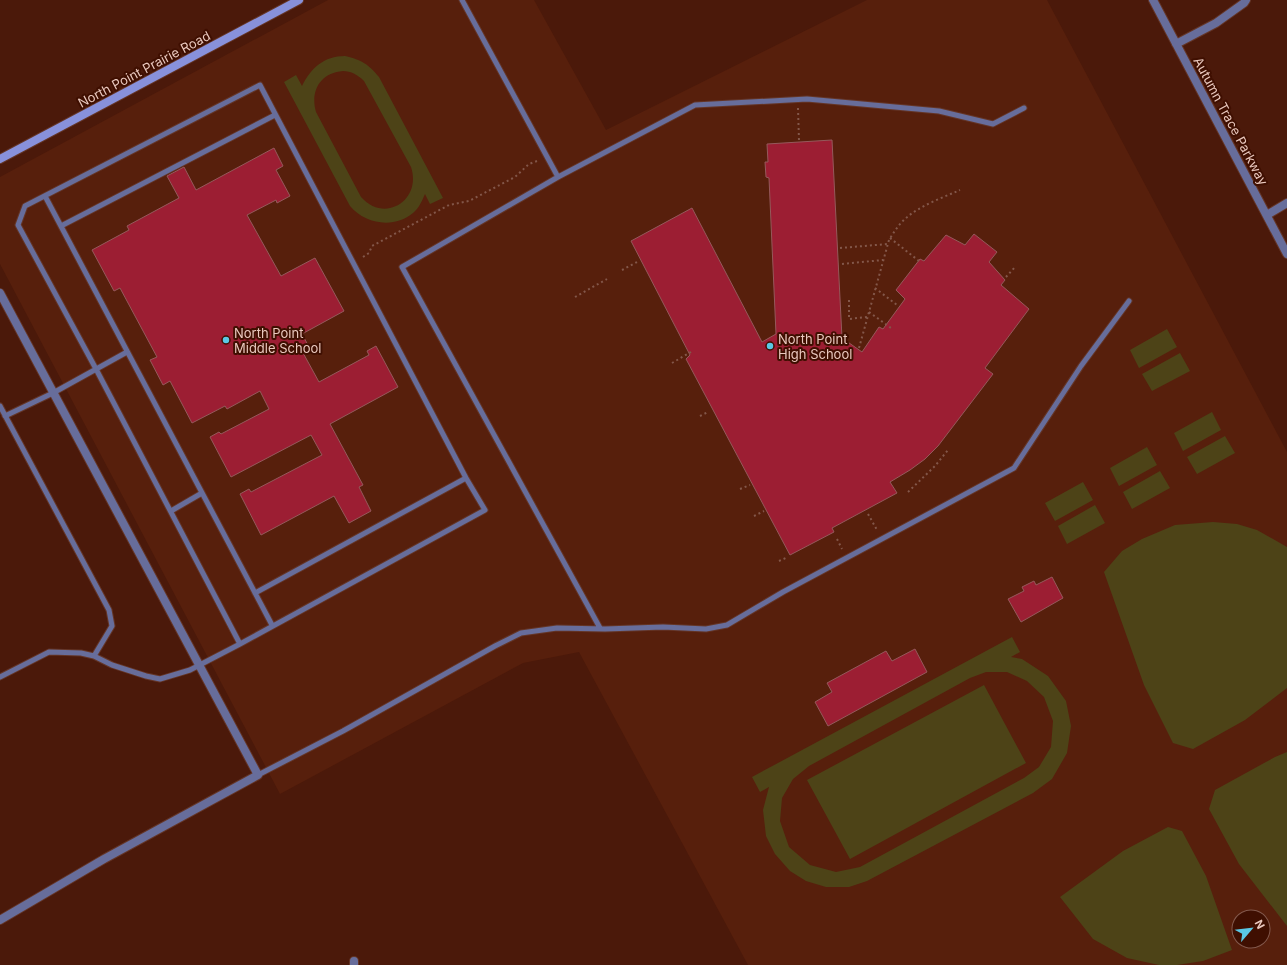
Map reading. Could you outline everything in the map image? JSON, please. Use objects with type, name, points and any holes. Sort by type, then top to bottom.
[{"type":"street","name":"North Point Prairie Road","points":[[0,159],[299,0]]},
{"type":"street","name":"Autumn Trace Parkway","points":[[1153,0],[1268,215],[1287,254]]},
{"type":"street","points":[[1176,44],[1216,23],[1246,0]]},
{"type":"street","points":[[1268,215],[1287,203]]},
{"type":"street","points":[[0,293],[258,775],[104,859],[0,920]]},
{"type":"lane","points":[[462,0],[558,177]]},
{"type":"lane","points":[[0,677],[49,652],[81,653],[94,656],[112,665],[160,679],[200,666],[240,644],[272,625],[485,510],[466,478],[260,86],[24,206],[18,225],[96,369],[240,644]]},
{"type":"lane","points":[[600,628],[402,267],[558,177],[695,105],[807,99],[939,111],[994,124],[1024,108]]},
{"type":"lane","points":[[61,226],[275,115]]},
{"type":"lane","points":[[45,196],[272,625]]},
{"type":"lane","points":[[258,775],[343,731],[494,646],[521,633],[557,628],[662,627],[706,629],[727,625],[783,592],[1014,468],[1081,366],[1129,301]]},
{"type":"lane","points":[[5,416],[53,393],[127,352]]},
{"type":"lane","points":[[0,406],[109,610],[112,626],[94,656]]},
{"type":"lane","points":[[255,593],[466,478]]},
{"type":"lane","points":[[171,511],[202,493]]},
{"type":"path","points":[[798,105],[799,141]]},
{"type":"path","points":[[363,257],[369,254],[372,246],[448,205],[469,202],[515,177],[529,164],[537,161]]},
{"type":"path","points":[[858,348],[890,238],[907,217],[920,209],[960,190]]},
{"type":"path","points":[[890,238],[919,261]]},
{"type":"path","points":[[840,248],[888,244]]},
{"type":"path","points":[[842,264],[883,260]]},
{"type":"path","points":[[622,270],[639,261]]},
{"type":"path","points":[[1006,277],[1015,267]]},
{"type":"path","points":[[575,297],[607,279]]},
{"type":"path","points":[[875,288],[897,305]]},
{"type":"path","points":[[849,300],[849,319],[867,317]]},
{"type":"path","points":[[869,312],[891,328]]},
{"type":"path","points":[[672,363],[691,352]]},
{"type":"path","points":[[700,416],[708,412]]},
{"type":"path","points":[[908,492],[935,466],[948,450]]},
{"type":"path","points":[[740,489],[750,485]]},
{"type":"path","points":[[754,516],[764,511]]},
{"type":"path","points":[[868,514],[877,530]]},
{"type":"path","points":[[837,539],[842,549]]},
{"type":"path","points":[[779,561],[788,557]]},
{"type":"shaded area","points":[[328,0],[534,0],[606,130],[867,0],[1047,0],[1287,452],[1287,965],[748,965],[579,652],[523,663],[280,794],[0,264],[0,177]]},
{"type":"shaded area","points":[[345,56],[356,59],[368,66],[379,77],[443,198],[430,204],[425,194],[419,207],[413,213],[405,218],[389,223],[364,217],[350,206],[284,82],[296,75],[302,86],[319,64],[331,58]],"holes":[[[343,71],[354,74],[364,81],[411,167],[413,179],[411,189],[406,198],[399,204],[390,208],[380,208],[370,205],[361,197],[316,112],[314,97],[319,84],[328,75]]]},
{"type":"shaded area","points":[[1167,329],[1177,347],[1139,368],[1130,350]]},
{"type":"shaded area","points":[[1180,353],[1190,371],[1152,391],[1142,374]]},
{"type":"shaded area","points":[[1212,412],[1221,430],[1183,451],[1174,433]]},
{"type":"shaded area","points":[[1225,436],[1235,453],[1197,474],[1187,457]]},
{"type":"shaded area","points":[[1147,447],[1157,465],[1119,486],[1110,468]]},
{"type":"shaded area","points":[[1160,471],[1170,488],[1132,509],[1123,492]]},
{"type":"shaded area","points":[[1083,482],[1093,500],[1055,521],[1045,503]]},
{"type":"shaded area","points":[[1095,505],[1105,523],[1067,544],[1058,526]]},
{"type":"shaded area","points":[[1213,522],[1237,524],[1257,530],[1287,547],[1287,688],[1245,720],[1193,749],[1173,743],[1144,685],[1104,572],[1122,551],[1142,539],[1175,525]]},
{"type":"shaded area","points":[[1012,637],[1020,652],[1011,657],[1022,659],[1048,676],[1066,701],[1071,726],[1067,753],[1052,779],[1033,793],[867,881],[849,887],[826,887],[806,881],[790,871],[775,854],[766,836],[763,810],[769,787],[760,792],[752,777]],"holes":[[[986,672],[1007,672],[1027,681],[1044,697],[1053,721],[1051,747],[1039,767],[1024,778],[860,867],[836,872],[810,865],[789,847],[780,821],[782,798],[793,779],[809,766],[970,678]]]},
{"type":"shaded area","points":[[984,685],[1026,763],[850,859],[807,780]]},
{"type":"shaded area","points":[[1287,752],[1287,926],[1239,864],[1209,809],[1215,790]]},
{"type":"shaded area","points":[[1168,827],[1182,831],[1206,876],[1232,950],[1203,961],[1177,965],[1159,965],[1127,958],[1093,939],[1060,897],[1123,851]]},
{"type":"building","name":"North Point High School","points":[[832,140],[842,338],[862,352],[879,327],[883,329],[905,299],[896,290],[920,259],[924,261],[946,235],[965,245],[974,234],[997,252],[989,262],[1005,280],[1001,285],[1029,309],[985,368],[993,374],[938,446],[925,459],[890,482],[897,493],[832,528],[834,532],[790,555],[686,359],[690,355],[631,241],[692,208],[762,342],[776,334],[769,178],[766,177],[765,162],[768,162],[767,144]]},
{"type":"building","name":"North Point Middle School","points":[[274,148],[283,166],[276,170],[290,196],[277,203],[276,200],[247,215],[281,276],[315,258],[344,311],[302,334],[309,347],[302,351],[319,382],[369,355],[367,351],[376,346],[398,387],[330,424],[363,485],[359,487],[371,511],[349,523],[334,496],[261,535],[240,494],[249,489],[251,492],[322,455],[311,435],[231,477],[210,437],[219,432],[221,434],[269,409],[260,391],[227,409],[225,406],[192,423],[170,381],[163,385],[150,360],[157,357],[120,288],[114,291],[92,250],[129,230],[127,226],[179,198],[167,176],[184,167],[196,190]]},
{"type":"building","points":[[1052,577],[1063,598],[1021,622],[1008,599],[1024,591],[1022,587],[1034,581],[1036,585]]},
{"type":"building","points":[[915,649],[927,672],[828,726],[815,702],[832,692],[827,683],[886,651],[892,661]]},
{"type":"place","name":"North Point Middle School","points":[[226,340]]},
{"type":"place","name":"North Point High School","points":[[770,346]]}]
